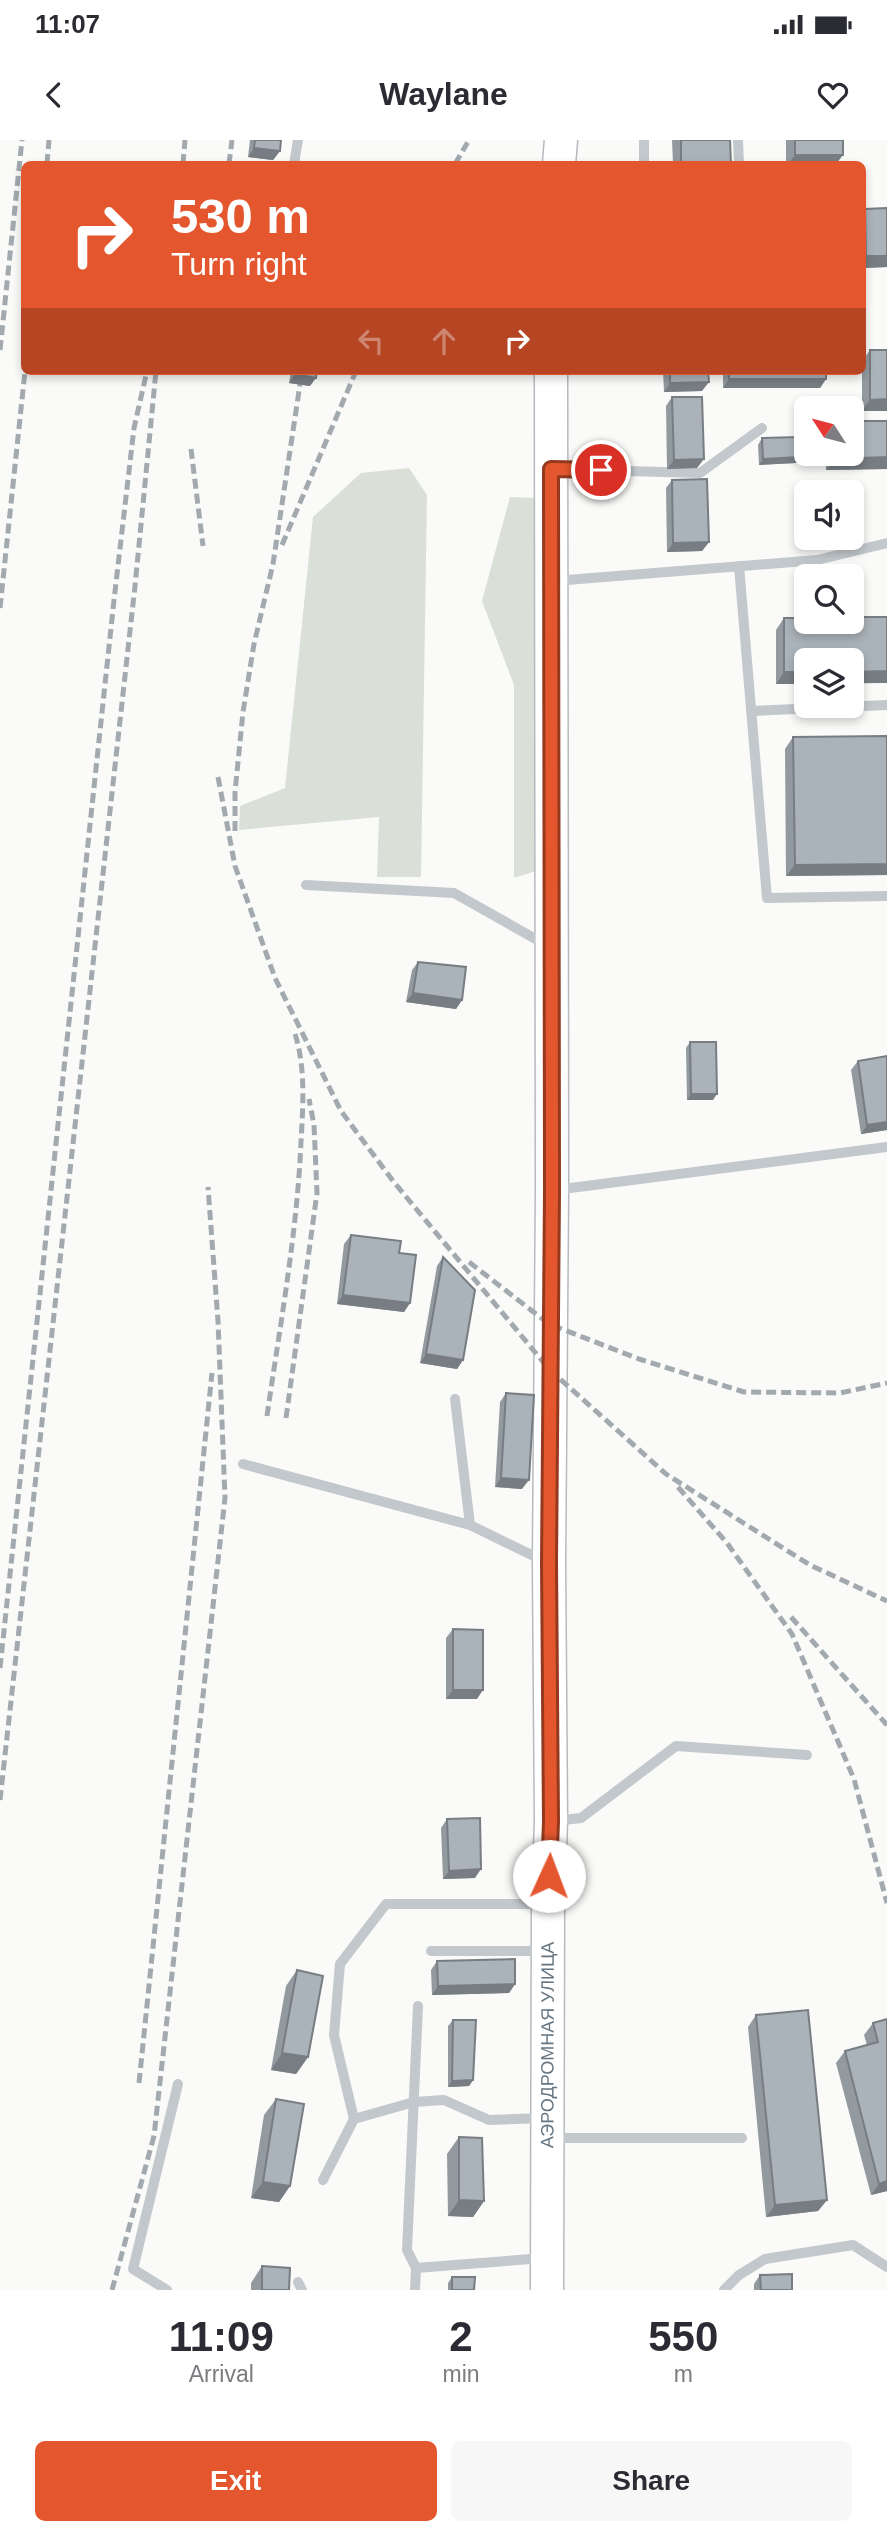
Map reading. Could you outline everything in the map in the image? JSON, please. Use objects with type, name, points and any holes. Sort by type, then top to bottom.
[{"type":"main road","points":[[559,161],[561,140]]},
{"type":"main road","name":"АЭРОДРОМНАЯ УЛИЦА","points":[[547,2290],[550,1951],[548,1904],[551,1821],[551,375]]},
{"type":"lane","points":[[294,161],[298,140]]},
{"type":"lane","points":[[644,140],[644,161]]},
{"type":"lane","points":[[738,140],[739,161]]},
{"type":"lane","points":[[551,469],[699,473],[762,428]]},
{"type":"lane","points":[[551,581],[817,560],[887,542]]},
{"type":"lane","points":[[739,566],[767,898],[887,896]]},
{"type":"lane","points":[[751,711],[887,705]]},
{"type":"lane","points":[[306,885],[454,893],[550,947]]},
{"type":"lane","points":[[552,1191],[887,1147]]},
{"type":"lane","points":[[455,1399],[470,1525]]},
{"type":"lane","points":[[243,1464],[470,1525],[549,1563]]},
{"type":"lane","points":[[551,1821],[581,1818],[676,1746],[807,1755]]},
{"type":"lane","points":[[323,2180],[354,2119],[334,2035],[340,1964],[386,1904],[548,1904]]},
{"type":"lane","points":[[431,1951],[550,1951]]},
{"type":"lane","points":[[415,2290],[416,2268],[407,2250],[418,2006]]},
{"type":"lane","points":[[167,2290],[133,2269],[178,2084]]},
{"type":"lane","points":[[354,2119],[414,2102],[444,2101],[489,2120],[548,2128],[742,2138]]},
{"type":"lane","points":[[724,2290],[739,2275],[765,2259],[853,2245],[887,2267]]},
{"type":"lane","points":[[416,2268],[547,2257]]},
{"type":"shaded area","points":[[409,468],[427,495],[421,877],[377,877],[379,817],[239,830],[240,806],[285,788],[313,517],[361,473]]},
{"type":"shaded area","points":[[510,497],[535,498],[536,871],[514,878],[514,685],[482,601]]},
{"type":"building","points":[[255,140],[281,140],[280,151],[254,148]]},
{"type":"building","points":[[681,140],[730,140],[731,161],[681,161]]},
{"type":"building","points":[[795,140],[843,140],[843,155],[795,155]]},
{"type":"building","points":[[887,208],[887,256],[866,256],[866,209]]},
{"type":"building","points":[[870,350],[887,350],[887,399],[870,400]]},
{"type":"building","points":[[670,375],[708,375],[709,382],[670,383]]},
{"type":"building","points":[[729,375],[826,375],[826,379],[729,379]]},
{"type":"building","points":[[672,397],[702,397],[704,459],[674,460]]},
{"type":"building","points":[[864,421],[887,421],[887,457],[864,458]]},
{"type":"building","points":[[794,437],[794,457],[763,459],[762,438]]},
{"type":"building","points":[[707,479],[709,542],[673,543],[672,480]]},
{"type":"building","points":[[864,617],[887,617],[887,671],[864,672],[864,648],[794,648],[794,672],[784,672],[784,618],[794,618],[794,634],[864,634]]},
{"type":"building","points":[[887,736],[887,864],[795,865],[793,737]]},
{"type":"building","points":[[418,962],[466,967],[462,1000],[413,993]]},
{"type":"building","points":[[690,1042],[716,1042],[717,1094],[691,1094]]},
{"type":"building","points":[[887,1056],[887,1122],[867,1125],[858,1061]]},
{"type":"building","points":[[351,1235],[401,1241],[399,1253],[416,1255],[410,1303],[343,1295]]},
{"type":"building","points":[[443,1257],[475,1290],[463,1360],[426,1354]]},
{"type":"building","points":[[506,1393],[534,1395],[529,1480],[501,1478]]},
{"type":"building","points":[[453,1629],[483,1630],[483,1690],[453,1690]]},
{"type":"building","points":[[480,1818],[481,1869],[449,1871],[447,1819]]},
{"type":"building","points":[[515,1959],[515,1984],[438,1986],[437,1961]]},
{"type":"building","points":[[297,1970],[323,1976],[308,2057],[282,2053]]},
{"type":"building","points":[[808,2010],[827,2200],[775,2205],[756,2015]]},
{"type":"building","points":[[887,2019],[887,2181],[879,2184],[845,2051],[878,2042],[873,2023]]},
{"type":"building","points":[[453,2020],[476,2020],[473,2080],[452,2081]]},
{"type":"building","points":[[276,2099],[304,2104],[290,2186],[263,2182]]},
{"type":"building","points":[[459,2137],[482,2138],[484,2201],[459,2200]]},
{"type":"building","points":[[262,2266],[290,2268],[289,2290],[262,2290]]},
{"type":"building","points":[[792,2274],[792,2290],[761,2290],[760,2275]]},
{"type":"building","points":[[452,2277],[475,2277],[474,2290],[452,2290]]},
{"type":"railway","points":[[0,350],[22,140]]},
{"type":"railway","points":[[47,161],[49,140]]},
{"type":"railway","points":[[183,161],[185,140]]},
{"type":"railway","points":[[229,161],[232,140]]},
{"type":"railway","points":[[457,161],[469,140]]},
{"type":"railway","points":[[0,608],[25,375]]},
{"type":"railway","points":[[0,1668],[114,600],[134,428],[146,375]]},
{"type":"railway","points":[[0,1800],[135,586],[156,375]]},
{"type":"railway","points":[[235,831],[235,792],[243,712],[254,644],[273,564],[301,375]]},
{"type":"railway","points":[[282,545],[354,375]]},
{"type":"railway","points":[[191,449],[203,546]]},
{"type":"railway","points":[[218,777],[235,866],[275,978],[341,1111],[393,1181],[549,1369],[666,1474],[810,1565],[887,1601]]},
{"type":"railway","points":[[267,1416],[299,1176],[303,1086],[294,1031]]},
{"type":"railway","points":[[286,1418],[317,1193],[314,1125],[309,1099]]},
{"type":"railway","points":[[112,2290],[154,2136],[225,1498],[218,1321],[208,1187]]},
{"type":"railway","points":[[469,1262],[549,1324],[639,1359],[744,1392],[840,1393],[887,1383]]},
{"type":"railway","points":[[139,2083],[212,1373]]},
{"type":"railway","points":[[678,1487],[727,1543],[792,1634],[854,1779],[887,1903]]},
{"type":"railway","points":[[791,1617],[887,1725]]},
{"type":"route","points":[[549,1876],[551,469],[601,470]]}]
